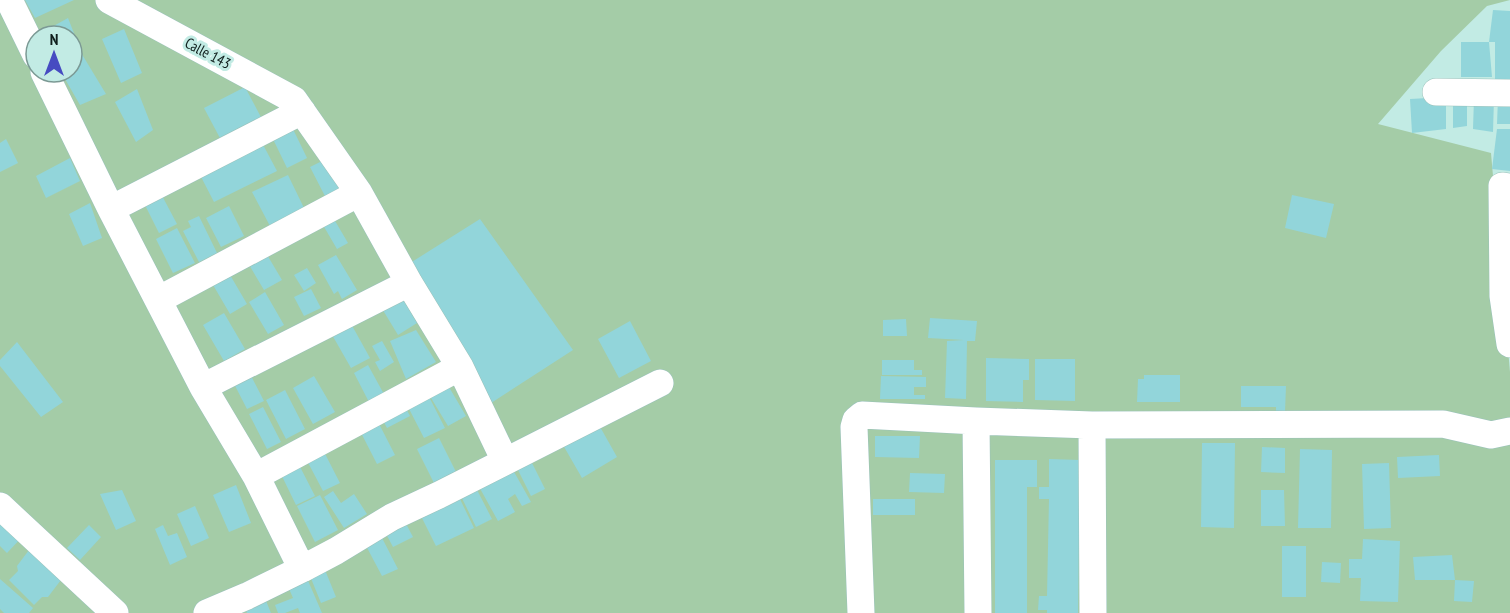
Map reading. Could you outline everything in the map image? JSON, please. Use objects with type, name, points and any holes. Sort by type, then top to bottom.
[{"type":"street","points":[[9,0],[24,31]]},
{"type":"street","name":"Calle 143","points":[[109,0],[294,100],[359,193],[409,284],[460,367],[506,461]]},
{"type":"street","points":[[50,84],[111,209],[203,387],[256,476],[302,569]]},
{"type":"street","points":[[1436,92],[1510,93]]},
{"type":"street","points":[[111,209],[302,111]]},
{"type":"street","points":[[1510,186],[1502,186],[1510,344]]},
{"type":"street","points":[[159,300],[359,193]]},
{"type":"street","points":[[203,387],[409,284]]},
{"type":"street","points":[[256,476],[460,367]]},
{"type":"street","points":[[207,613],[302,569],[392,517],[660,383]]},
{"type":"street","points":[[861,613],[854,427],[856,420],[862,415],[1092,425],[1443,424],[1491,435],[1510,431]]},
{"type":"street","points":[[976,421],[978,613]]},
{"type":"street","points":[[1092,425],[1093,613]]},
{"type":"street","points":[[0,506],[115,613]]},
{"type":"green space","points":[[0,0],[1510,0],[1487,6],[1441,51],[1378,124],[1491,153],[1510,372],[1510,613],[0,613]]},
{"type":"building","points":[[25,0],[74,0],[35,18]]},
{"type":"building","points":[[1493,10],[1510,11],[1510,82],[1495,81],[1495,42],[1489,42]]},
{"type":"building","points":[[68,18],[70,24],[57,24]]},
{"type":"building","points":[[124,29],[142,73],[121,83],[102,39]]},
{"type":"building","points":[[1461,42],[1489,42],[1492,77],[1461,77]]},
{"type":"building","points":[[84,58],[106,94],[80,105],[68,84],[84,84]]},
{"type":"building","points":[[245,87],[262,119],[221,140],[204,108]]},
{"type":"building","points":[[137,89],[153,130],[136,142],[115,102]]},
{"type":"building","points":[[1453,96],[1467,97],[1467,126],[1453,128]]},
{"type":"building","points":[[1446,97],[1446,129],[1412,133],[1410,99]]},
{"type":"building","points":[[1474,98],[1494,98],[1493,132],[1473,129]]},
{"type":"building","points":[[1498,98],[1510,99],[1510,124],[1497,124]]},
{"type":"building","points":[[292,127],[307,158],[287,168],[272,137]]},
{"type":"building","points":[[1497,129],[1510,129],[1510,171],[1492,169]]},
{"type":"building","points":[[6,139],[18,163],[0,172],[0,143]]},
{"type":"building","points":[[260,139],[277,171],[214,202],[198,171]]},
{"type":"building","points":[[70,158],[80,181],[46,198],[36,176]]},
{"type":"building","points":[[328,158],[346,191],[327,200],[310,167]]},
{"type":"building","points":[[288,175],[304,208],[270,226],[252,192]]},
{"type":"building","points":[[159,190],[177,224],[159,233],[142,199]]},
{"type":"building","points":[[1292,195],[1334,204],[1326,238],[1285,228]]},
{"type":"building","points":[[90,203],[102,238],[83,246],[69,214]]},
{"type":"building","points":[[229,206],[244,236],[221,247],[206,218]]},
{"type":"building","points":[[331,214],[348,243],[337,249],[320,220]]},
{"type":"building","points":[[199,216],[217,253],[199,262],[183,231],[191,227],[188,221]]},
{"type":"building","points":[[480,219],[573,350],[488,405],[407,265]]},
{"type":"building","points":[[177,228],[195,263],[173,273],[156,239]]},
{"type":"building","points":[[263,248],[282,280],[264,290],[245,258]]},
{"type":"building","points":[[336,255],[357,290],[342,299],[338,291],[334,294],[318,265]]},
{"type":"building","points":[[226,268],[247,304],[230,314],[209,278]]},
{"type":"building","points":[[307,268],[316,283],[304,291],[294,275]]},
{"type":"building","points":[[311,289],[321,308],[304,316],[294,297]]},
{"type":"building","points":[[398,291],[417,323],[398,335],[378,302]]},
{"type":"building","points":[[265,292],[284,325],[268,334],[249,302]]},
{"type":"building","points":[[224,313],[245,349],[224,361],[203,325]]},
{"type":"building","points":[[930,318],[977,321],[975,341],[967,341],[966,399],[945,398],[947,341],[964,340],[928,338]]},
{"type":"building","points":[[906,319],[907,336],[883,336],[883,320]]},
{"type":"building","points":[[630,321],[651,361],[619,378],[598,339]]},
{"type":"building","points":[[350,322],[370,358],[351,368],[331,333]]},
{"type":"building","points":[[416,330],[436,362],[406,379],[390,341]]},
{"type":"building","points":[[382,341],[394,362],[380,371],[375,362],[380,360],[372,346]]},
{"type":"building","points":[[17,342],[63,402],[41,417],[0,366],[0,360]]},
{"type":"building","points":[[986,358],[1029,359],[1029,380],[1023,380],[1023,402],[986,401]]},
{"type":"building","points":[[1035,359],[1075,359],[1075,401],[1035,400]]},
{"type":"building","points":[[882,360],[914,360],[914,370],[922,370],[922,375],[882,375]]},
{"type":"building","points":[[368,365],[385,396],[370,404],[354,373]]},
{"type":"building","points":[[247,368],[264,401],[247,409],[230,376]]},
{"type":"building","points":[[1144,375],[1180,375],[1180,402],[1137,402],[1138,379],[1144,379]]},
{"type":"building","points":[[314,376],[335,412],[313,424],[293,388]]},
{"type":"building","points":[[881,376],[926,377],[926,387],[914,387],[914,395],[925,395],[925,399],[880,399]]},
{"type":"building","points":[[446,382],[466,416],[448,426],[428,393]]},
{"type":"building","points":[[1241,386],[1286,386],[1285,412],[1276,412],[1276,407],[1241,407]]},
{"type":"building","points":[[285,390],[305,429],[286,439],[266,400]]},
{"type":"building","points":[[426,391],[445,428],[424,438],[405,401]]},
{"type":"building","points":[[402,401],[410,416],[387,428],[379,413]]},
{"type":"building","points":[[263,407],[281,442],[267,449],[249,414]]},
{"type":"building","points":[[375,416],[395,455],[377,464],[357,425]]},
{"type":"building","points":[[599,425],[617,457],[582,478],[563,445]]},
{"type":"building","points":[[875,436],[920,436],[919,458],[875,457]]},
{"type":"building","points":[[439,438],[456,472],[434,483],[417,449]]},
{"type":"building","points":[[1202,443],[1235,443],[1234,528],[1201,527]]},
{"type":"building","points":[[321,446],[340,483],[323,491],[304,455]]},
{"type":"building","points":[[1262,447],[1285,448],[1285,473],[1261,472]]},
{"type":"building","points":[[1300,449],[1332,450],[1331,528],[1298,528]]},
{"type":"building","points":[[1439,455],[1440,476],[1398,478],[1397,457]]},
{"type":"building","points":[[296,459],[315,496],[296,505],[278,468]]},
{"type":"building","points":[[530,459],[545,489],[531,496],[516,466]]},
{"type":"building","points":[[1049,459],[1080,460],[1078,613],[1047,613],[1047,610],[1038,610],[1039,596],[1047,596],[1049,499],[1039,499],[1039,487],[1049,487]]},
{"type":"building","points":[[995,460],[1037,460],[1037,487],[1027,487],[1027,613],[995,613]]},
{"type":"building","points":[[1389,463],[1391,528],[1364,529],[1362,464]]},
{"type":"building","points":[[513,470],[531,502],[522,506],[515,494],[508,499],[515,512],[498,521],[477,483]]},
{"type":"building","points":[[910,473],[945,474],[944,493],[909,492]]},
{"type":"building","points":[[474,484],[492,519],[476,527],[459,492]]},
{"type":"building","points":[[236,485],[251,523],[229,532],[213,495]]},
{"type":"building","points":[[122,490],[136,521],[116,530],[100,494]]},
{"type":"building","points":[[1261,490],[1284,490],[1285,526],[1261,526]]},
{"type":"building","points":[[333,491],[341,503],[354,494],[367,514],[344,528],[324,497]]},
{"type":"building","points":[[457,493],[474,528],[436,546],[419,512]]},
{"type":"building","points":[[320,495],[338,530],[315,542],[297,506]]},
{"type":"building","points":[[873,499],[915,499],[915,515],[873,515]]},
{"type":"building","points":[[195,506],[209,538],[191,546],[177,514]]},
{"type":"building","points":[[0,514],[24,535],[7,553],[0,546]]},
{"type":"building","points":[[403,518],[413,537],[393,547],[383,528]]},
{"type":"building","points":[[89,525],[101,537],[80,560],[67,548]]},
{"type":"building","points":[[163,525],[168,536],[177,533],[187,557],[170,565],[155,529]]},
{"type":"building","points":[[380,534],[398,569],[382,576],[364,542]]},
{"type":"building","points":[[1363,539],[1400,541],[1398,602],[1360,601],[1361,578],[1349,578],[1349,559],[1362,559]]},
{"type":"building","points":[[32,546],[67,572],[48,597],[42,597],[34,605],[9,580],[18,571],[17,566]]},
{"type":"building","points":[[1282,546],[1306,546],[1306,597],[1282,597]]},
{"type":"building","points":[[1452,555],[1455,580],[1415,580],[1413,557]]},
{"type":"building","points":[[1322,562],[1341,563],[1340,583],[1321,582]]},
{"type":"building","points":[[323,565],[336,597],[321,603],[308,571]]},
{"type":"building","points":[[306,576],[322,613],[300,613],[298,608],[278,613],[275,605],[293,598],[287,584]]},
{"type":"building","points":[[0,579],[33,608],[29,613],[4,613],[0,609]]},
{"type":"building","points":[[1455,580],[1474,581],[1472,602],[1454,601]]},
{"type":"building","points":[[264,596],[271,613],[247,613],[243,605]]}]
